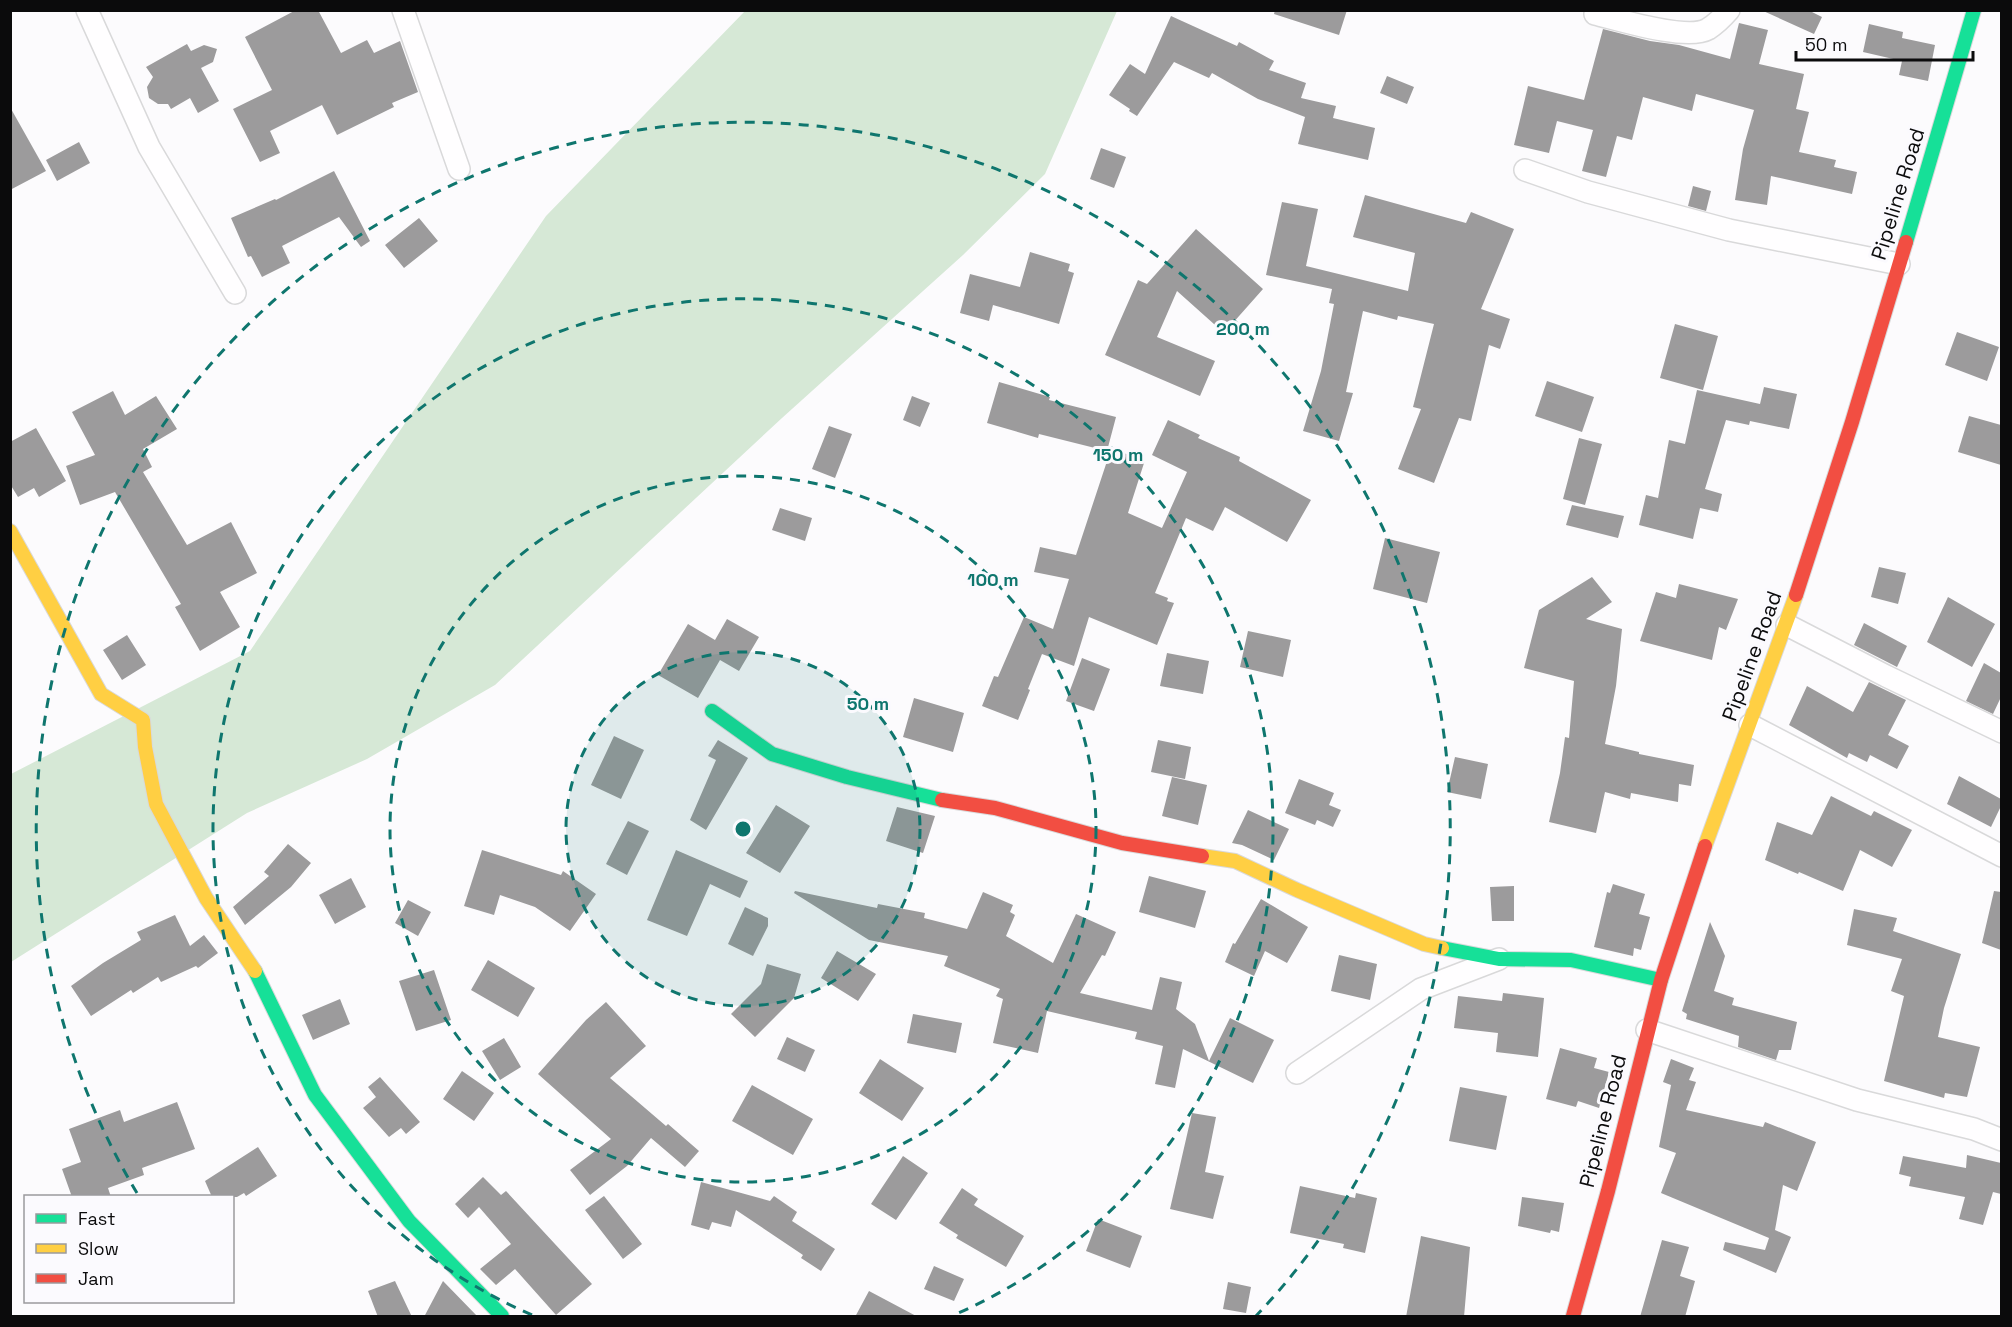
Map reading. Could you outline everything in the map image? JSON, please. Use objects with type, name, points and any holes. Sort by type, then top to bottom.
[{"type":"street","points":[[87,10],[149,147],[235,293]]},
{"type":"street","points":[[403,10],[459,169]]},
{"type":"street","points":[[1594,14],[1669,31],[1693,34],[1707,29],[1729,10]]},
{"type":"street","name":"Pipeline Road","points":[[1573,1317],[1608,1191],[1661,980],[1714,819],[1787,625],[1852,422],[1974,10]]},
{"type":"street","points":[[1525,170],[1588,192],[1729,231],[1899,264]]},
{"type":"street","points":[[10,531],[100,694],[143,720],[145,747],[156,804],[206,898],[252,964],[315,1095],[409,1221],[502,1317]]},
{"type":"street","points":[[1787,625],[2001,732]]},
{"type":"street","points":[[712,711],[772,754],[930,798],[995,808],[1122,843],[1235,861],[1424,944],[1499,959],[1571,960],[1661,980]]},
{"type":"street","points":[[1750,725],[2001,856]]},
{"type":"street","points":[[1297,1072],[1421,989],[1499,959]]},
{"type":"street","points":[[1647,1029],[1857,1100],[1974,1129],[2001,1140]]},
{"type":"green space","points":[[745,11],[1117,11],[1045,174],[963,255],[782,418],[495,685],[367,759],[247,813],[11,962],[11,774],[250,651],[546,216]]},
{"type":"building","points":[[296,10],[318,10],[341,53],[367,40],[374,53],[400,41],[418,92],[392,103],[394,107],[337,135],[322,105],[270,131],[280,153],[260,162],[233,109],[272,90],[245,37]]},
{"type":"building","points":[[1275,10],[1347,10],[1339,35],[1274,14]]},
{"type":"building","points":[[1761,10],[1808,10],[1822,17],[1814,34]]},
{"type":"building","points":[[1171,16],[1237,46],[1239,42],[1274,61],[1269,70],[1306,83],[1301,98],[1336,106],[1333,118],[1375,128],[1368,160],[1298,144],[1305,117],[1258,99],[1212,73],[1209,78],[1174,62],[1137,116],[1129,111],[1130,109],[1109,95],[1130,64],[1145,74]]},
{"type":"building","points":[[1739,23],[1768,30],[1759,64],[1804,74],[1796,109],[1809,112],[1799,152],[1836,160],[1834,167],[1857,172],[1852,194],[1771,176],[1767,205],[1735,200],[1743,149],[1754,110],[1696,94],[1692,111],[1643,97],[1632,140],[1617,136],[1606,177],[1582,171],[1593,130],[1557,121],[1549,153],[1514,145],[1528,86],[1584,100],[1603,29],[1650,41],[1679,45],[1730,59]]},
{"type":"building","points":[[1869,24],[1903,32],[1902,38],[1935,45],[1928,81],[1899,75],[1902,61],[1863,52]]},
{"type":"building","points":[[187,44],[191,51],[204,45],[217,49],[213,62],[201,68],[219,101],[198,113],[190,98],[171,109],[168,104],[158,104],[149,98],[147,87],[153,77],[146,67]]},
{"type":"building","points":[[1387,76],[1414,87],[1407,104],[1380,93]]},
{"type":"building","points":[[10,107],[46,171],[10,190]]},
{"type":"building","points":[[79,142],[90,163],[57,181],[46,160]]},
{"type":"building","points":[[1101,148],[1126,157],[1114,188],[1090,179]]},
{"type":"building","points":[[334,171],[370,241],[361,247],[339,217],[282,246],[290,263],[262,277],[251,256],[248,257],[231,218],[276,200]]},
{"type":"building","points":[[1693,186],[1711,191],[1706,211],[1688,206]]},
{"type":"building","points":[[1365,195],[1466,223],[1471,212],[1514,229],[1481,309],[1510,319],[1500,349],[1489,345],[1471,421],[1459,418],[1434,483],[1398,469],[1421,409],[1413,407],[1434,324],[1398,316],[1397,320],[1363,311],[1346,392],[1353,393],[1339,441],[1303,431],[1321,371],[1334,304],[1329,303],[1332,289],[1266,275],[1282,202],[1318,209],[1306,266],[1408,291],[1415,253],[1353,237]]},
{"type":"building","points":[[419,218],[438,241],[404,268],[385,245]]},
{"type":"building","points":[[1196,229],[1263,289],[1224,333],[1177,291],[1157,337],[1215,361],[1200,396],[1105,355],[1138,280],[1147,284]]},
{"type":"building","points":[[1030,252],[1070,264],[1068,271],[1074,273],[1059,324],[993,305],[989,321],[960,313],[970,274],[1020,287]]},
{"type":"building","points":[[1675,324],[1718,336],[1703,390],[1660,378]]},
{"type":"building","points":[[1957,332],[1999,347],[1987,381],[1945,365]]},
{"type":"building","points":[[1547,381],[1594,397],[1582,432],[1535,416]]},
{"type":"building","points":[[999,382],[1050,397],[1049,400],[1116,417],[1107,451],[1039,434],[1038,438],[987,423]]},
{"type":"building","points":[[1764,387],[1797,394],[1789,429],[1750,421],[1749,425],[1726,420],[1705,489],[1722,494],[1718,512],[1700,508],[1693,539],[1639,525],[1646,495],[1658,498],[1669,440],[1685,444],[1697,390],[1760,404]]},
{"type":"building","points":[[113,391],[125,415],[156,396],[177,429],[143,449],[152,467],[143,472],[187,545],[231,522],[257,573],[220,592],[240,627],[200,651],[175,607],[181,604],[115,492],[80,505],[66,466],[95,455],[72,412]]},
{"type":"building","points":[[912,396],[930,403],[920,427],[903,420]]},
{"type":"building","points":[[1969,416],[2001,425],[2001,465],[1958,452]]},
{"type":"building","points":[[1168,420],[1200,435],[1198,438],[1240,457],[1239,461],[1311,500],[1287,542],[1225,507],[1213,531],[1186,518],[1155,593],[1174,603],[1157,645],[1089,617],[1074,666],[1042,654],[1018,720],[982,706],[994,676],[998,677],[1024,617],[1053,629],[1069,579],[1034,572],[1040,547],[1076,555],[1111,449],[1145,460],[1128,513],[1162,528],[1187,472],[1152,455]]},
{"type":"building","points":[[829,426],[852,434],[835,478],[812,469]]},
{"type":"building","points":[[36,428],[66,481],[39,497],[34,488],[18,497],[10,484],[10,442]]},
{"type":"building","points":[[1579,438],[1602,444],[1585,505],[1563,499]]},
{"type":"building","points":[[1572,505],[1624,516],[1618,538],[1566,525]]},
{"type":"building","points":[[780,508],[812,518],[805,541],[772,530]]},
{"type":"building","points":[[1385,538],[1440,552],[1427,603],[1373,589]]},
{"type":"building","points":[[1879,567],[1906,573],[1898,604],[1871,597]]},
{"type":"building","points":[[1592,577],[1612,602],[1586,619],[1622,629],[1616,686],[1605,744],[1639,752],[1639,754],[1694,765],[1691,786],[1679,784],[1678,802],[1631,793],[1630,799],[1605,792],[1596,833],[1549,822],[1565,737],[1569,738],[1574,681],[1524,668],[1539,610]]},
{"type":"building","points":[[1679,584],[1738,599],[1726,630],[1719,627],[1712,660],[1640,641],[1656,592],[1676,598]]},
{"type":"building","points":[[1948,597],[1995,624],[1972,667],[1927,642]]},
{"type":"building","points":[[727,619],[759,637],[739,671],[720,660],[698,698],[658,675],[688,624],[715,640]]},
{"type":"building","points":[[1864,623],[1907,646],[1897,667],[1854,645]]},
{"type":"building","points":[[1248,631],[1291,640],[1283,677],[1240,667]]},
{"type":"building","points":[[127,635],[146,665],[122,680],[103,650]]},
{"type":"building","points":[[1167,653],[1209,661],[1203,694],[1160,686]]},
{"type":"building","points":[[1082,658],[1110,669],[1094,711],[1066,701]]},
{"type":"building","points":[[1984,663],[2001,673],[2001,697],[1993,714],[1966,701]]},
{"type":"building","points":[[1869,682],[1906,700],[1888,735],[1909,746],[1897,769],[1870,755],[1867,762],[1849,753],[1847,758],[1789,725],[1807,686],[1853,712]]},
{"type":"building","points":[[914,698],[964,713],[953,752],[903,737]]},
{"type":"building","points":[[614,736],[644,750],[621,799],[591,785]]},
{"type":"building","points":[[718,740],[748,758],[706,830],[690,820],[716,760],[708,756]]},
{"type":"building","points":[[1158,740],[1191,747],[1185,779],[1151,772]]},
{"type":"building","points":[[1455,757],[1488,764],[1481,799],[1447,792]]},
{"type":"building","points":[[1959,776],[2001,799],[2001,806],[1991,827],[1947,804]]},
{"type":"building","points":[[1172,777],[1207,785],[1198,825],[1162,816]]},
{"type":"building","points":[[1299,779],[1334,793],[1329,805],[1341,810],[1333,827],[1317,820],[1315,825],[1285,813]]},
{"type":"building","points":[[1831,796],[1871,816],[1874,811],[1912,830],[1892,867],[1860,850],[1843,891],[1765,860],[1777,822],[1812,835]]},
{"type":"building","points":[[776,805],[810,826],[780,873],[746,853]]},
{"type":"building","points":[[897,807],[935,816],[923,853],[886,841]]},
{"type":"building","points":[[1248,810],[1289,829],[1274,860],[1242,845],[1232,843]]},
{"type":"building","points":[[628,821],[649,831],[627,875],[606,864]]},
{"type":"building","points":[[288,844],[311,863],[291,887],[245,925],[233,907],[269,876],[264,872]]},
{"type":"building","points":[[482,850],[561,875],[563,871],[596,894],[570,931],[535,907],[500,895],[494,915],[464,906]]},
{"type":"building","points":[[676,850],[748,881],[740,898],[710,884],[687,936],[647,920]]},
{"type":"building","points":[[1149,876],[1206,891],[1195,928],[1139,912]]},
{"type":"building","points":[[351,878],[366,907],[335,924],[319,895]]},
{"type":"building","points":[[1613,884],[1645,894],[1639,914],[1650,917],[1641,950],[1634,948],[1633,956],[1594,947],[1607,892],[1610,893]]},
{"type":"building","points":[[1514,886],[1514,921],[1492,921],[1490,887]]},
{"type":"building","points":[[795,891],[877,908],[878,904],[925,913],[924,918],[967,929],[983,892],[1013,905],[1010,912],[1015,915],[1006,936],[1053,963],[1076,914],[1116,932],[1105,956],[1102,955],[1080,993],[1152,1010],[1160,977],[1182,982],[1176,1009],[1195,1024],[1209,1061],[1230,1018],[1274,1040],[1253,1083],[1183,1049],[1175,1088],[1155,1084],[1163,1046],[1135,1039],[1137,1032],[1047,1011],[1038,1053],[993,1043],[1003,999],[996,996],[1000,989],[944,966],[948,956],[869,940],[794,893]]},
{"type":"building","points":[[1994,891],[2001,892],[2001,950],[1982,943]]},
{"type":"building","points":[[1261,899],[1308,927],[1287,963],[1265,951],[1254,976],[1225,962],[1233,943],[1235,944]]},
{"type":"building","points":[[408,900],[431,912],[418,936],[395,923]]},
{"type":"building","points":[[745,907],[768,918],[768,926],[753,956],[728,944]]},
{"type":"building","points":[[1854,909],[1897,918],[1893,931],[1961,954],[1944,1008],[1938,1037],[1980,1047],[1967,1097],[1945,1093],[1944,1098],[1884,1081],[1904,996],[1891,991],[1902,959],[1847,945]]},
{"type":"building","points":[[175,915],[190,946],[204,935],[218,953],[198,968],[196,966],[161,982],[158,977],[133,993],[131,990],[91,1016],[71,986],[141,940],[137,932]]},
{"type":"building","points":[[1710,922],[1725,956],[1714,991],[1734,998],[1732,1005],[1797,1022],[1791,1050],[1779,1050],[1776,1060],[1738,1047],[1739,1036],[1686,1019],[1687,1014],[1682,1011]]},
{"type":"building","points":[[837,951],[876,974],[858,1001],[821,978]]},
{"type":"building","points":[[1339,955],[1377,964],[1370,1000],[1331,991]]},
{"type":"building","points":[[488,960],[535,988],[518,1017],[471,990]]},
{"type":"building","points":[[767,964],[801,974],[794,998],[755,1037],[731,1014],[761,984]]},
{"type":"building","points":[[434,970],[451,1020],[416,1031],[399,981]]},
{"type":"building","points":[[1503,993],[1544,998],[1538,1057],[1496,1052],[1498,1033],[1454,1028],[1458,996],[1502,1001]]},
{"type":"building","points":[[340,999],[350,1024],[313,1040],[302,1015]]},
{"type":"building","points":[[606,1002],[646,1046],[610,1078],[699,1151],[685,1167],[651,1138],[627,1166],[590,1195],[570,1170],[611,1139],[538,1074],[586,1020]]},
{"type":"building","points":[[913,1014],[962,1023],[956,1053],[907,1043]]},
{"type":"building","points":[[787,1037],[815,1050],[805,1072],[777,1059]]},
{"type":"building","points":[[504,1038],[521,1067],[500,1080],[482,1051]]},
{"type":"building","points":[[1560,1048],[1597,1058],[1594,1068],[1609,1072],[1599,1108],[1578,1101],[1576,1107],[1546,1099]]},
{"type":"building","points":[[880,1059],[924,1088],[902,1121],[859,1093]]},
{"type":"building","points":[[1671,1059],[1694,1068],[1689,1080],[1696,1082],[1686,1110],[1763,1127],[1765,1122],[1816,1142],[1797,1191],[1783,1185],[1775,1230],[1791,1237],[1776,1273],[1723,1250],[1725,1242],[1765,1250],[1769,1238],[1661,1193],[1676,1153],[1659,1147],[1671,1085],[1663,1082]]},
{"type":"building","points":[[462,1071],[494,1093],[474,1121],[443,1099]]},
{"type":"building","points":[[380,1077],[420,1122],[406,1134],[401,1128],[389,1137],[363,1108],[376,1097],[368,1087]]},
{"type":"building","points":[[752,1085],[813,1119],[793,1155],[732,1121]]},
{"type":"building","points":[[1460,1087],[1507,1096],[1496,1150],[1449,1141]]},
{"type":"building","points":[[177,1102],[195,1149],[142,1168],[144,1175],[108,1188],[110,1195],[71,1195],[62,1169],[81,1162],[69,1129],[120,1110],[124,1122]]},
{"type":"building","points":[[1192,1113],[1216,1117],[1205,1172],[1224,1176],[1213,1219],[1170,1209]]},
{"type":"building","points":[[258,1147],[277,1176],[246,1196],[244,1193],[237,1197],[211,1195],[205,1181]]},
{"type":"building","points":[[1967,1155],[2001,1163],[2001,1194],[1993,1192],[1983,1225],[1959,1219],[1965,1197],[1909,1186],[1911,1177],[1899,1174],[1903,1156],[1966,1168]]},
{"type":"building","points":[[903,1156],[928,1173],[896,1220],[871,1204]]},
{"type":"building","points":[[483,1177],[501,1195],[506,1191],[592,1284],[556,1315],[515,1269],[496,1285],[480,1269],[511,1244],[479,1207],[468,1218],[455,1204]]},
{"type":"building","points":[[701,1182],[770,1201],[774,1196],[797,1212],[792,1221],[835,1249],[821,1271],[801,1258],[803,1255],[736,1210],[731,1227],[712,1222],[709,1230],[691,1225]]},
{"type":"building","points":[[1300,1186],[1355,1198],[1356,1193],[1377,1198],[1365,1253],[1343,1248],[1344,1244],[1290,1233]]},
{"type":"building","points":[[962,1188],[978,1199],[974,1205],[1024,1236],[1006,1267],[956,1238],[958,1235],[939,1223]]},
{"type":"building","points":[[604,1196],[642,1244],[623,1259],[585,1210]]},
{"type":"building","points":[[1522,1197],[1564,1203],[1559,1232],[1551,1230],[1550,1233],[1518,1226]]},
{"type":"building","points":[[1098,1219],[1142,1236],[1130,1268],[1086,1251]]},
{"type":"building","points":[[1421,1236],[1470,1247],[1464,1317],[1406,1317]]},
{"type":"building","points":[[1662,1240],[1689,1247],[1680,1276],[1695,1281],[1685,1317],[1640,1317]]},
{"type":"building","points":[[934,1266],[964,1279],[954,1301],[924,1289]]},
{"type":"building","points":[[395,1281],[412,1317],[378,1317],[368,1291]]},
{"type":"building","points":[[443,1281],[478,1317],[424,1317]]},
{"type":"building","points":[[1228,1282],[1251,1287],[1246,1313],[1223,1309]]},
{"type":"building","points":[[869,1291],[918,1317],[855,1317]]},
{"type":"traffic: fast","points":[[1906,242],[1974,10]]},
{"type":"traffic: fast","points":[[712,711],[772,754],[847,777],[942,800]]},
{"type":"traffic: fast","points":[[1442,948],[1499,959],[1571,960],[1661,980]]},
{"type":"traffic: fast","points":[[255,971],[315,1095],[409,1221],[502,1316]]},
{"type":"traffic: slow","points":[[10,531],[101,694],[143,720],[145,747],[156,804],[206,898],[255,971]]},
{"type":"traffic: slow","points":[[1705,846],[1796,595]]},
{"type":"traffic: slow","points":[[1202,856],[1235,861],[1424,944],[1442,948]]},
{"type":"traffic: jam","points":[[1796,595],[1852,422],[1906,242]]},
{"type":"traffic: jam","points":[[942,800],[995,808],[1122,843],[1202,856]]},
{"type":"traffic: jam","points":[[1573,1316],[1608,1191],[1661,980],[1705,846]]}]
